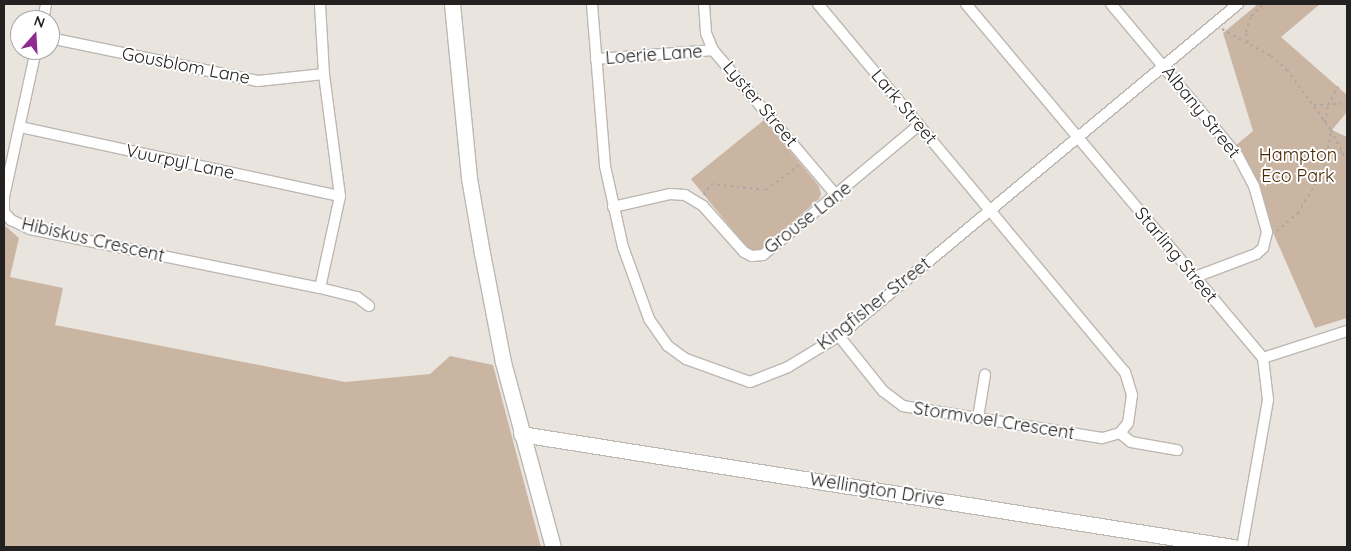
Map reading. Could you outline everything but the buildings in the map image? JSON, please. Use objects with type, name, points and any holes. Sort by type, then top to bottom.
[{"type":"street","points":[[320,4],[324,74],[340,196],[320,288]]},
{"type":"street","points":[[452,4],[469,178],[503,362],[553,547]]},
{"type":"street","name":"Kingfisher Street","points":[[592,4],[600,124],[613,207],[623,247],[649,319],[668,346],[686,358],[741,380],[756,381],[788,367],[839,336],[1238,4]]},
{"type":"street","name":"Lyster Street","points":[[704,4],[706,33],[713,50],[837,196]]},
{"type":"street","name":"Lark Street","points":[[818,4],[990,210]]},
{"type":"street","name":"Starling Street","points":[[966,4],[1263,358]]},
{"type":"street","name":"Albany Street","points":[[1110,4],[1164,66],[1244,164],[1254,186],[1267,238]]},
{"type":"street","name":"Gousblom Lane","points":[[60,40],[258,81],[324,74]]},
{"type":"street","name":"Loerie Lane","points":[[596,59],[713,50]]},
{"type":"street","name":"Hibiskus Crescent","points":[[34,60],[4,197],[4,212],[16,224],[320,288],[357,297],[369,306]]},
{"type":"street","name":"Grouse Lane","points":[[613,207],[670,194],[685,195],[703,206],[744,252],[758,256],[763,255],[837,196],[919,125]]},
{"type":"street","name":"Vuurpyl Lane","points":[[20,128],[340,196]]},
{"type":"street","points":[[990,210],[1130,380],[1132,395],[1128,423],[1120,433],[1131,442],[1177,450]]},
{"type":"street","points":[[1195,277],[1256,254],[1264,248],[1267,238]]},
{"type":"street","points":[[1242,547],[1268,400],[1263,358],[1347,331]]},
{"type":"street","name":"Stormvoel Crescent","points":[[839,336],[894,402],[908,408],[1098,438],[1120,433]]},
{"type":"street","points":[[978,418],[985,375]]},
{"type":"street","name":"Wellington Drive","points":[[521,434],[1232,547]]},
{"type":"path","points":[[1248,42],[1246,32],[1251,16],[1264,4]]},
{"type":"path","points":[[1213,24],[1248,42],[1287,70],[1326,122],[1347,161]]},
{"type":"path","points":[[1326,122],[1328,105],[1338,87]]},
{"type":"path","points":[[1314,105],[1347,104]]},
{"type":"path","points":[[1267,238],[1298,213],[1328,157],[1331,130]]},
{"type":"path","points":[[1328,157],[1342,152]]},
{"type":"path","points":[[704,195],[711,184],[766,190],[806,159]]},
{"type":"green space","name":"Hampton Eco Park","points":[[1258,4],[1320,4],[1281,37],[1347,95],[1347,112],[1332,130],[1347,137],[1347,318],[1315,328],[1235,146],[1253,131],[1223,33]]},
{"type":"green space","points":[[764,120],[819,186],[821,194],[819,199],[761,249],[754,251],[748,249],[691,179]]},
{"type":"green space","points":[[4,225],[19,238],[10,277],[63,288],[55,325],[345,382],[430,374],[450,356],[493,365],[541,547],[4,547]]}]
